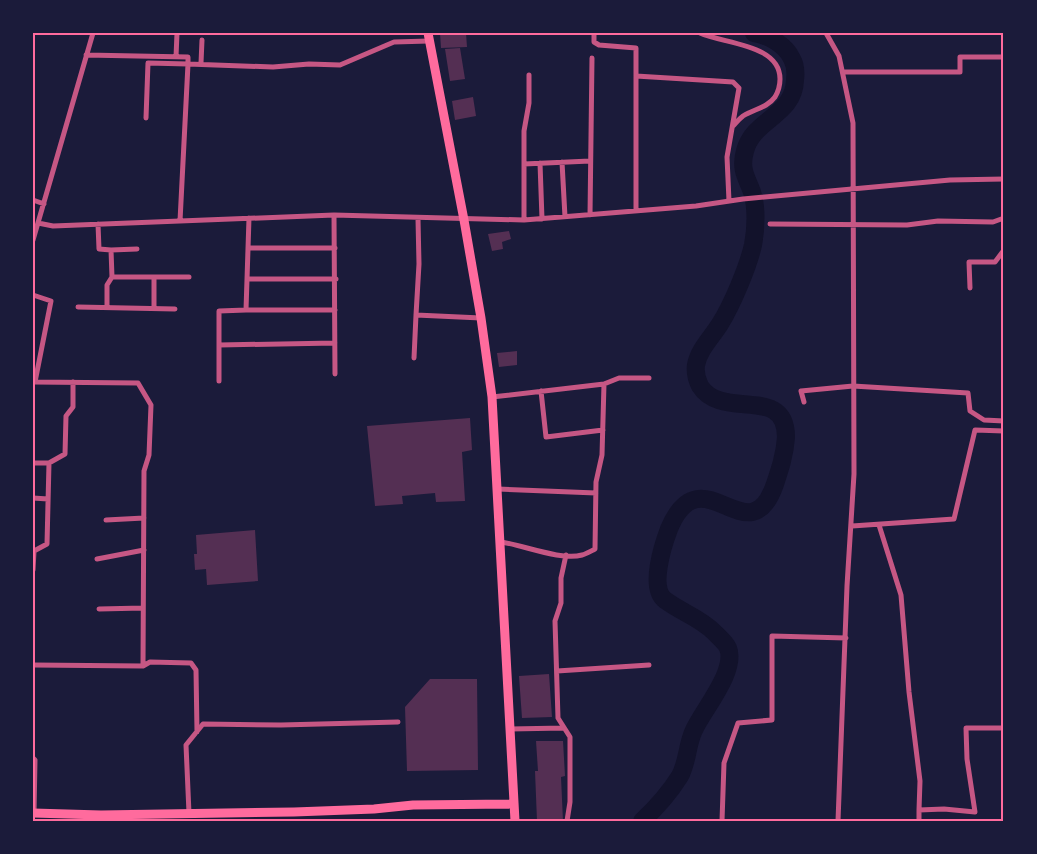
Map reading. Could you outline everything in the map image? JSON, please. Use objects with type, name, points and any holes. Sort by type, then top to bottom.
[{"type":"main road","points":[[429,37],[464,220],[492,397],[515,821]]},
{"type":"main road","points":[[33,813],[101,818],[374,809],[413,805],[514,804]]},
{"type":"street","points":[[33,240],[93,33]]},
{"type":"street","points":[[176,57],[177,33]]},
{"type":"street","points":[[594,33],[594,42],[599,45],[636,48],[636,210]]},
{"type":"street","points":[[700,33],[759,50],[780,71],[780,83],[776,96],[768,104],[745,115],[731,127]]},
{"type":"street","points":[[826,33],[839,56],[853,123],[854,474],[847,586],[838,821]]},
{"type":"street","points":[[146,118],[148,63],[201,63],[273,68],[309,64],[340,65],[394,42],[429,37]]},
{"type":"street","points":[[201,40],[201,63]]},
{"type":"street","points":[[86,55],[188,57],[180,221]]},
{"type":"street","points":[[843,72],[960,72],[960,57],[1004,57]]},
{"type":"street","points":[[590,215],[592,58]]},
{"type":"street","points":[[524,220],[524,131],[529,103],[529,75]]},
{"type":"street","points":[[636,76],[733,82],[739,87],[728,157],[729,201]]},
{"type":"street","points":[[524,164],[590,161]]},
{"type":"street","points":[[562,162],[564,217]]},
{"type":"street","points":[[540,163],[542,219]]},
{"type":"street","points":[[38,223],[53,226],[334,215],[524,220],[696,206],[743,199],[950,180],[1004,179]]},
{"type":"street","points":[[33,200],[44,204]]},
{"type":"street","points":[[334,215],[335,374]]},
{"type":"street","points":[[246,310],[249,279],[249,218]]},
{"type":"street","points":[[770,224],[907,225],[938,221],[993,222],[1004,218]]},
{"type":"street","points":[[414,357],[419,264],[418,219]]},
{"type":"street","points":[[98,224],[99,249],[137,249]]},
{"type":"street","points":[[249,248],[335,248]]},
{"type":"street","points":[[107,307],[107,285],[112,277],[111,250]]},
{"type":"street","points":[[970,288],[969,262],[995,262],[1004,250]]},
{"type":"street","points":[[112,277],[189,277]]},
{"type":"street","points":[[154,277],[154,308]]},
{"type":"street","points":[[249,279],[336,279]]},
{"type":"street","points":[[33,296],[51,301],[34,382],[138,383],[151,405],[149,455],[144,471],[143,666]]},
{"type":"street","points":[[78,307],[175,309]]},
{"type":"street","points":[[219,381],[219,311],[335,310]]},
{"type":"street","points":[[416,315],[481,318]]},
{"type":"street","points":[[219,345],[335,344]]},
{"type":"street","points":[[492,397],[604,384],[619,378],[649,378]]},
{"type":"street","points":[[33,463],[49,463],[65,454],[66,416],[73,407],[73,382]]},
{"type":"street","points":[[501,542],[531,550],[566,555],[580,556],[595,549],[596,482],[602,455],[604,384]]},
{"type":"street","points":[[804,402],[801,391],[853,386],[968,393],[970,411],[984,420],[1004,421]]},
{"type":"street","points":[[541,391],[546,437],[603,430]]},
{"type":"street","points":[[852,526],[954,519],[975,430],[1004,431]]},
{"type":"street","points":[[33,570],[34,551],[47,544],[49,463]]},
{"type":"street","points":[[498,489],[596,493]]},
{"type":"street","points":[[33,498],[48,499]]},
{"type":"street","points":[[106,520],[144,518]]},
{"type":"street","points":[[879,525],[902,595],[909,692],[920,781],[919,821]]},
{"type":"street","points":[[97,559],[144,550]]},
{"type":"street","points":[[566,555],[561,578],[561,603],[555,621],[558,718],[570,737],[570,802],[567,821]]},
{"type":"street","points":[[99,609],[143,608]]},
{"type":"street","points":[[722,821],[724,763],[738,723],[772,720],[772,636],[846,638]]},
{"type":"street","points":[[33,665],[143,666],[150,662],[191,663],[196,670],[197,732]]},
{"type":"street","points":[[557,671],[649,665]]},
{"type":"street","points":[[192,816],[186,745],[203,724],[281,726],[398,722]]},
{"type":"street","points":[[510,729],[564,728]]},
{"type":"street","points":[[919,810],[944,809],[975,812],[967,759],[966,728],[1004,728]]},
{"type":"street","points":[[33,758],[35,760],[33,813]]},
{"type":"building","points":[[440,33],[466,33],[467,47],[441,48]]},
{"type":"building","points":[[460,48],[465,79],[450,81],[445,49]]},
{"type":"building","points":[[473,97],[476,116],[455,120],[452,101]]},
{"type":"building","points":[[509,231],[511,239],[502,242],[503,249],[492,251],[488,234]]},
{"type":"building","points":[[517,351],[517,365],[499,367],[497,353]]},
{"type":"building","points":[[470,418],[472,450],[462,452],[465,501],[436,502],[435,493],[402,496],[403,504],[375,506],[367,426]]},
{"type":"building","points":[[255,530],[258,581],[207,585],[206,569],[195,570],[196,535]]},
{"type":"building","points":[[549,674],[552,717],[522,718],[519,676]]},
{"type":"building","points":[[430,679],[477,679],[478,770],[407,771],[405,707]]},
{"type":"building","points":[[536,741],[563,741],[565,776],[561,777],[563,821],[537,821]]},
{"type":"waterway","points":[[642,821],[680,776],[692,735],[728,668],[728,648],[722,640],[703,623],[665,600],[660,594],[659,566],[669,529],[682,508],[696,499],[710,500],[739,511],[752,512],[764,505],[775,484],[786,437],[783,421],[776,412],[765,407],[723,401],[710,396],[700,386],[696,370],[700,354],[720,324],[734,296],[753,245],[754,198],[743,168],[745,151],[756,131],[781,110],[793,92],[796,72],[786,49],[771,38],[754,33]]}]
